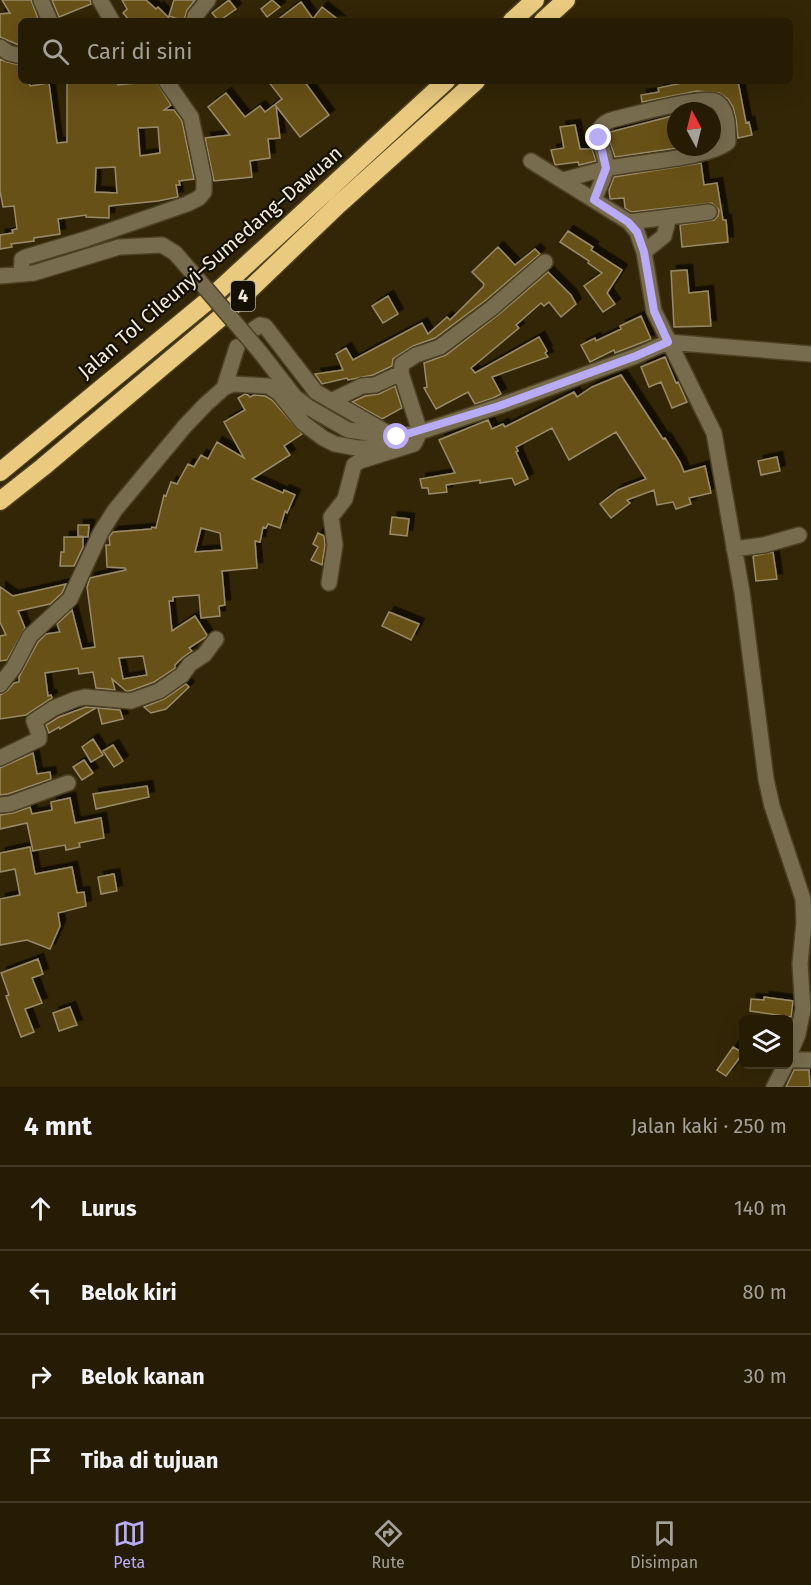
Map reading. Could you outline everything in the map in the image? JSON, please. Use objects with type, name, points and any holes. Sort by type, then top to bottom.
[{"type":"highway","points":[[515,18],[535,0]]},
{"type":"highway","points":[[546,18],[566,0]]},
{"type":"highway","name":"Jalan Tol Cileunyi–Sumedang–Dawuan","points":[[0,472],[205,303],[443,84]]},
{"type":"highway","name":"Jalan Tol Cileunyi–Sumedang–Dawuan","points":[[0,501],[220,318],[338,205],[473,84]]},
{"type":"street","points":[[41,0],[49,18]]},
{"type":"street","points":[[100,0],[110,18]]},
{"type":"street","points":[[195,18],[208,0]]},
{"type":"street","points":[[0,47],[18,55]]},
{"type":"street","points":[[21,274],[22,259],[187,204],[199,198],[204,192],[204,178],[191,117],[168,84]]},
{"type":"street","points":[[564,180],[606,168],[672,158],[722,147],[728,142],[726,115],[718,103],[713,100],[696,101],[602,124],[599,129],[599,138],[606,168],[594,200]]},
{"type":"street","points":[[531,161],[628,222],[637,232],[644,252],[654,311],[714,433],[742,592],[766,779],[772,806],[803,899],[807,1009],[793,1048]]},
{"type":"street","points":[[628,222],[709,212]]},
{"type":"street","points":[[644,252],[661,240],[669,218]]},
{"type":"street","points":[[87,239],[92,255]]},
{"type":"street","points":[[0,276],[34,273],[120,247],[162,245],[175,253],[296,397],[308,407],[348,430],[397,437]]},
{"type":"street","points":[[329,583],[335,545],[331,517],[345,499],[354,465],[414,444],[420,432],[401,372],[402,364],[416,355],[440,347],[492,308],[544,262]]},
{"type":"street","points":[[254,328],[265,326],[316,392],[397,437]]},
{"type":"street","points":[[0,685],[14,667],[30,636],[70,599],[101,532],[115,510],[185,426],[224,388],[233,384],[268,386],[279,393],[294,414],[313,432],[335,444],[369,448],[520,398],[668,342],[811,354]]},
{"type":"street","points":[[224,388],[237,347]]},
{"type":"street","points":[[331,401],[362,386],[375,385],[401,372]]},
{"type":"street","points":[[734,549],[764,545],[799,535]]},
{"type":"street","points":[[0,758],[39,739],[34,721],[54,708],[85,697],[131,701],[159,691],[182,675],[190,663],[204,655],[216,639]]},
{"type":"street","points":[[0,806],[68,783]]},
{"type":"street","points":[[793,1059],[811,1060]]},
{"type":"street","points":[[774,1087],[784,1069]]},
{"type":"building","points":[[2,0],[31,0],[38,18],[18,18],[18,45],[0,37],[0,14],[10,13]]},
{"type":"building","points":[[52,0],[90,0],[91,4],[59,17]]},
{"type":"building","points":[[122,0],[146,0],[156,9],[158,7],[169,18],[127,18],[123,13],[127,9]]},
{"type":"building","points":[[174,0],[195,0],[187,10],[185,18],[169,16]]},
{"type":"building","points":[[229,0],[236,9],[223,18],[216,18],[212,13]]},
{"type":"building","points":[[272,0],[280,7],[267,17],[261,9]]},
{"type":"building","points":[[301,2],[312,18],[280,18]]},
{"type":"building","points":[[322,7],[336,18],[314,18]]},
{"type":"building","points":[[0,59],[18,64],[18,84],[30,84],[30,86],[49,84],[57,143],[67,142],[67,84],[158,84],[171,105],[164,110],[174,110],[182,121],[194,179],[179,181],[180,185],[176,185],[178,197],[109,206],[109,218],[86,217],[86,215],[58,219],[60,234],[34,238],[34,241],[11,244],[12,247],[0,249],[0,235],[13,233],[12,230],[17,229],[14,206],[3,207],[0,191]],"holes":[[[158,127],[160,153],[140,156],[138,128]],[[115,167],[117,193],[95,192],[96,168]]]},
{"type":"building","points":[[270,84],[306,84],[329,115],[300,137],[276,106],[280,138],[268,139],[270,158],[250,161],[252,177],[214,181],[205,138],[230,135],[208,107],[226,93],[245,117],[260,106],[265,112],[282,99]]},
{"type":"building","points":[[677,84],[739,84],[746,123],[749,122],[752,135],[738,138],[733,107],[728,99],[719,93],[697,91],[642,102],[641,95],[659,92],[658,88]]},
{"type":"building","points":[[667,117],[667,149],[615,157],[609,140],[610,132]]},
{"type":"building","points":[[575,125],[580,149],[592,149],[596,161],[579,165],[578,162],[555,165],[551,150],[564,148],[560,127]]},
{"type":"building","points":[[701,163],[704,185],[717,183],[723,220],[726,220],[728,242],[682,247],[680,225],[714,220],[719,210],[712,203],[631,212],[625,208],[624,198],[610,199],[609,190],[614,177]]},
{"type":"building","points":[[568,231],[593,247],[591,250],[622,270],[607,293],[615,304],[603,312],[584,286],[602,273],[588,263],[589,261],[560,242]]},
{"type":"building","points":[[498,247],[515,265],[535,249],[540,254],[486,300],[435,338],[413,346],[393,359],[392,366],[373,375],[322,384],[315,374],[343,370],[336,354],[346,348],[353,360],[422,323],[428,334],[447,317],[450,320],[483,287],[484,284],[472,272]]},
{"type":"building","points":[[687,270],[689,293],[708,291],[711,326],[674,327],[671,271]]},
{"type":"building","points":[[548,272],[571,295],[576,304],[561,317],[549,302],[544,306],[541,303],[516,325],[519,328],[471,368],[475,373],[539,337],[548,357],[492,377],[501,394],[493,398],[475,404],[468,392],[436,409],[424,388],[427,387],[424,363],[446,355]]},
{"type":"building","points":[[388,296],[398,314],[383,323],[372,306]]},
{"type":"building","points":[[641,316],[651,339],[615,353],[614,350],[590,362],[581,345],[595,338],[596,341],[621,329],[620,326]]},
{"type":"building","points":[[665,357],[687,402],[672,408],[661,382],[649,387],[641,367]]},
{"type":"building","points":[[621,375],[663,439],[665,438],[684,472],[705,466],[711,493],[689,498],[691,504],[676,509],[673,502],[657,505],[654,490],[627,500],[630,503],[611,518],[600,504],[618,490],[646,479],[616,432],[569,460],[552,428],[516,447],[528,479],[515,485],[512,478],[446,485],[447,492],[429,494],[428,488],[422,488],[420,479],[455,473],[439,440],[488,420],[492,429],[503,424],[505,427],[574,392],[577,397],[592,387]]},
{"type":"building","points":[[395,386],[402,408],[382,419],[352,402],[365,396],[379,394]]},
{"type":"building","points":[[245,394],[250,397],[265,396],[272,400],[302,434],[284,446],[290,455],[252,479],[283,493],[284,490],[295,495],[287,513],[285,511],[280,528],[268,524],[266,528],[263,527],[260,542],[255,541],[257,568],[222,571],[225,605],[219,606],[220,616],[201,618],[199,595],[173,597],[173,601],[169,601],[172,631],[195,616],[207,635],[206,637],[189,648],[192,651],[175,665],[175,668],[154,682],[130,691],[126,691],[112,679],[115,690],[96,688],[93,672],[79,674],[78,668],[45,673],[48,696],[51,695],[52,698],[26,715],[0,719],[0,695],[14,683],[19,682],[19,677],[38,642],[46,634],[60,632],[57,624],[72,610],[82,649],[95,647],[87,587],[90,578],[126,570],[125,568],[107,567],[106,545],[110,545],[109,537],[113,532],[156,528],[164,495],[166,496],[171,482],[177,484],[188,464],[194,467],[201,455],[208,459],[217,442],[244,458],[224,422],[245,410],[238,398]],"holes":[[[201,528],[220,533],[222,550],[195,552]],[[143,656],[147,675],[123,679],[119,658]]]},
{"type":"building","points":[[777,457],[780,471],[761,475],[758,461]]},
{"type":"building","points":[[392,517],[409,519],[407,536],[390,534]]},
{"type":"building","points":[[78,525],[89,525],[88,537],[78,536]]},
{"type":"building","points":[[318,533],[324,536],[322,565],[311,560],[318,547],[313,544]]},
{"type":"building","points":[[64,537],[83,537],[83,547],[74,566],[60,566],[61,552],[64,552]]},
{"type":"building","points":[[773,552],[777,579],[756,581],[753,556]]},
{"type":"building","points":[[66,584],[62,593],[50,604],[18,611],[25,628],[7,660],[0,661],[0,636],[6,635],[0,622],[0,587],[13,596]]},
{"type":"building","points":[[389,612],[419,624],[411,640],[382,626]]},
{"type":"building","points":[[186,684],[189,687],[166,709],[151,713],[144,707],[164,699]]},
{"type":"building","points":[[86,707],[96,708],[49,733],[46,725],[59,717]]},
{"type":"building","points":[[98,708],[120,710],[123,719],[102,724]]},
{"type":"building","points":[[93,739],[103,755],[91,762],[82,747]]},
{"type":"building","points":[[113,745],[123,761],[114,767],[103,751]]},
{"type":"building","points":[[33,753],[37,774],[50,772],[51,779],[0,795],[0,768]]},
{"type":"building","points":[[84,760],[93,773],[82,780],[73,767]]},
{"type":"building","points":[[147,786],[149,797],[96,809],[93,794]]},
{"type":"building","points":[[70,798],[75,823],[101,818],[104,838],[79,843],[80,847],[66,850],[65,845],[33,851],[27,823],[0,829],[0,815],[30,807],[32,814],[52,810],[51,802]]},
{"type":"building","points":[[30,847],[35,874],[72,867],[77,893],[84,892],[86,906],[58,913],[60,926],[50,949],[27,940],[0,945],[0,899],[20,895],[15,869],[0,872],[0,853]]},
{"type":"building","points":[[114,874],[117,891],[101,894],[98,877]]},
{"type":"building","points":[[38,959],[43,974],[32,978],[42,1003],[25,1009],[34,1032],[21,1037],[6,996],[9,995],[1,973]]},
{"type":"building","points":[[764,997],[793,1001],[791,1015],[750,1011],[751,999],[764,1000]]},
{"type":"building","points":[[70,1007],[77,1025],[59,1031],[53,1013]]},
{"type":"building","points":[[733,1047],[739,1051],[739,1058],[726,1076],[717,1070]]},
{"type":"building","points":[[794,1070],[809,1070],[810,1087],[786,1087]]},
{"type":"route","points":[[397,437],[420,432],[499,406],[668,342],[654,311],[644,252],[637,232],[628,222],[594,200],[606,168],[599,138]]}]
